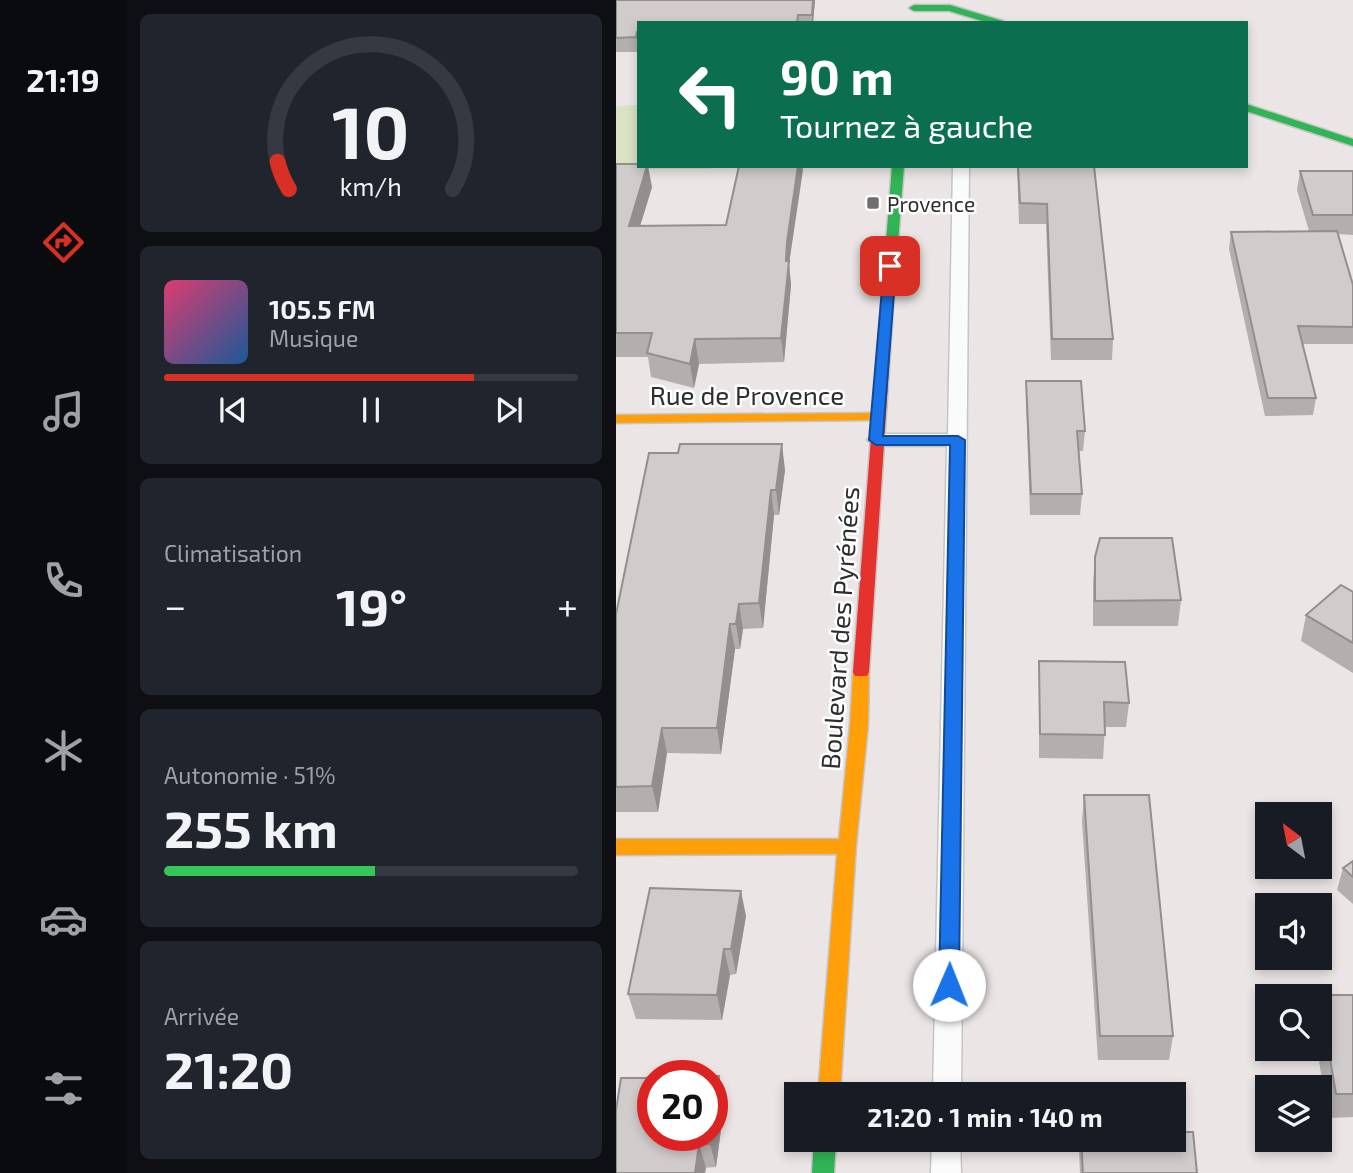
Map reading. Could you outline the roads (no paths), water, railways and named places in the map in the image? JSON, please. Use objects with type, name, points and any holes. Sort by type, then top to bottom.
[{"type":"street","points":[[913,10],[958,5],[995,21]]},
{"type":"street","points":[[1248,108],[1353,144]]},
{"type":"street","name":"Boulevard des Pyrénées","points":[[830,1082],[847,846],[859,725],[861,656],[876,440],[898,168]]},
{"type":"street","name":"Rue de Provence","points":[[616,419],[878,417]]},
{"type":"street","points":[[616,847],[847,846]]},
{"type":"street","points":[[823,1173],[824,1152]]},
{"type":"lane","points":[[947,1082],[961,168]]},
{"type":"lane","points":[[876,440],[958,440]]},
{"type":"lane","points":[[946,1173],[947,1152]]},
{"type":"place","name":"Provence","points":[[873,203]]}]
